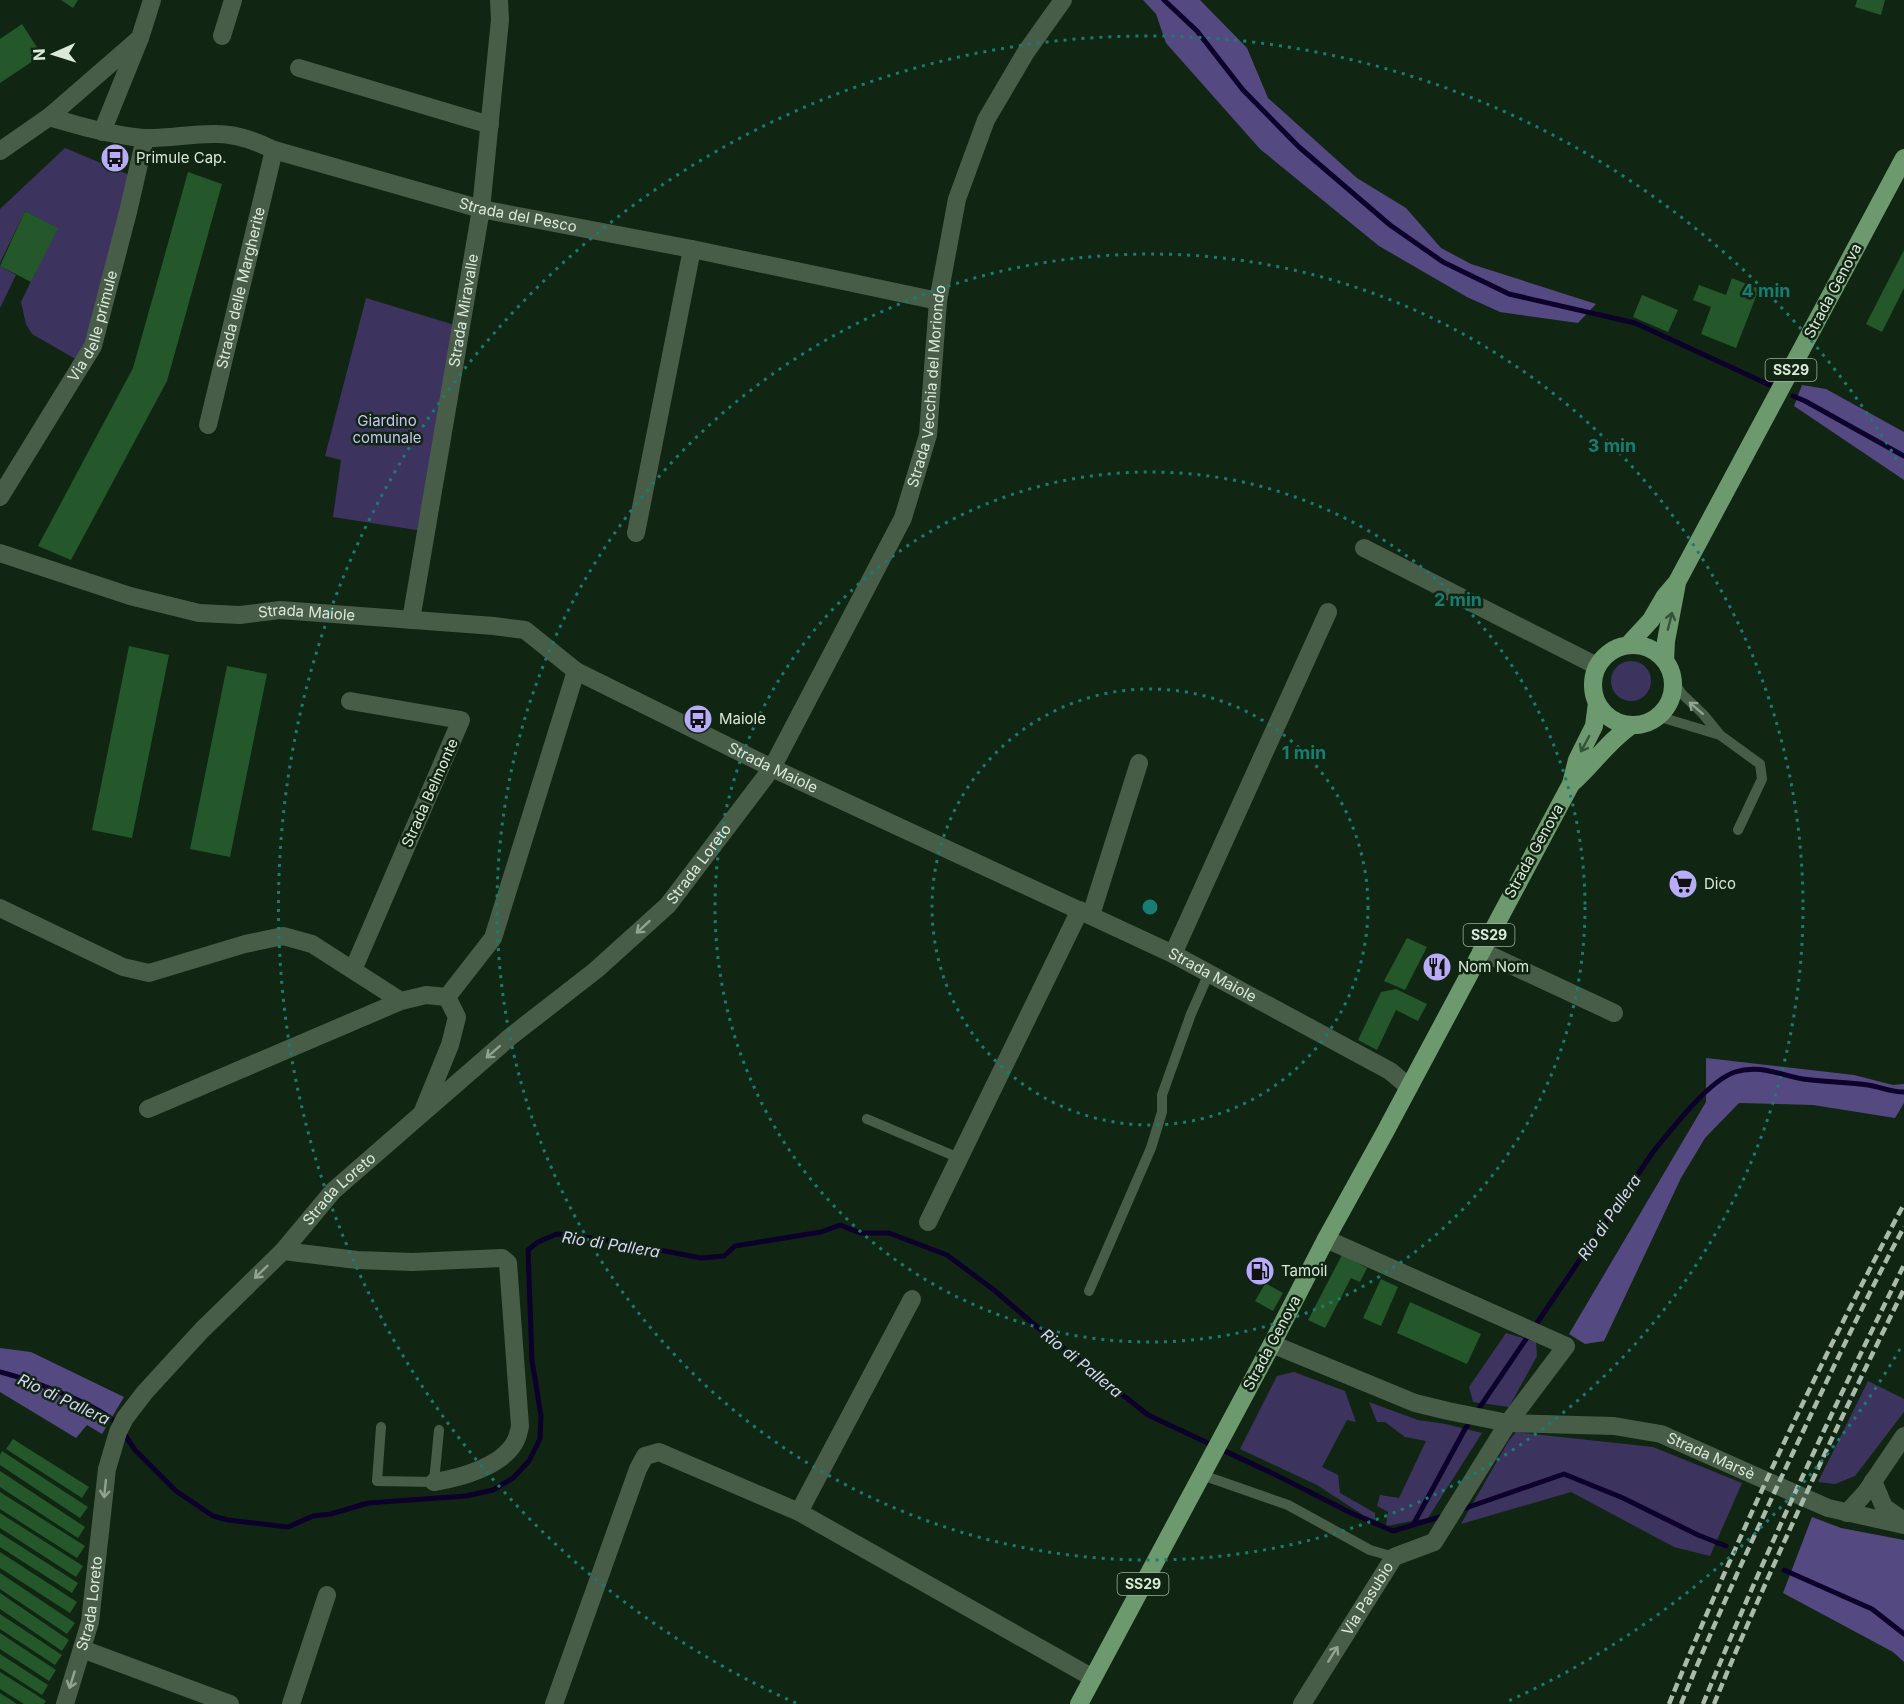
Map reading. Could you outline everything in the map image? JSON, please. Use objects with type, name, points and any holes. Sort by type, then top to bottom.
[{"type":"main road","name":"Strada Genova","points":[[1080,1704],[1326,1239],[1571,784],[1577,760],[1594,726],[1597,703],[1593,684],[1597,666],[1605,655],[1616,648],[1628,645],[1651,620],[1665,596],[1677,582],[1904,158]]},
{"type":"main road","name":"Strada Genova","points":[[1672,681],[1665,661],[1666,641],[1677,582]]},
{"type":"main road","points":[[1628,645],[1641,645],[1653,650],[1665,661]]},
{"type":"main road","points":[[1657,717],[1668,704],[1672,692],[1672,681]]},
{"type":"main road","points":[[1597,703],[1605,714],[1615,721],[1632,725]]},
{"type":"main road","name":"Strada Genova","points":[[1571,784],[1610,743],[1632,725],[1645,723],[1657,717]]},
{"type":"street","points":[[102,132],[140,38],[152,0]]},
{"type":"street","points":[[222,36],[233,0]]},
{"type":"street","name":"Strada Miravalle","points":[[411,620],[481,209],[500,20],[499,0]]},
{"type":"street","name":"Strada Vecchia del Moriondo","points":[[772,768],[903,518],[928,435],[938,301],[957,199],[986,120],[1026,52],[1063,0]]},
{"type":"street","points":[[0,151],[49,117],[140,38]]},
{"type":"street","points":[[299,68],[490,125]]},
{"type":"street","name":"Strada del Pesco","points":[[49,117],[102,132],[146,138],[217,134],[243,138],[274,150],[481,209],[692,249],[938,301]]},
{"type":"street","name":"Via delle primule","points":[[0,497],[93,346],[146,138]]},
{"type":"street","name":"Strada delle Margherite","points":[[208,425],[274,150]]},
{"type":"street","points":[[636,533],[692,249]]},
{"type":"street","points":[[1364,548],[1597,666]]},
{"type":"street","name":"Strada Maiole","points":[[0,553],[130,596],[199,613],[240,615],[280,610],[525,630],[576,671],[772,768],[1173,954],[1390,1071],[1409,1086]]},
{"type":"street","points":[[1173,954],[1328,612]]},
{"type":"street","points":[[447,997],[493,938],[576,671]]},
{"type":"street","name":"Strada Belmonte","points":[[350,700],[461,720],[352,970]]},
{"type":"street","points":[[928,1222],[1085,913],[1139,763]]},
{"type":"street","name":"Strada Loreto","points":[[65,1704],[90,1622],[107,1469],[121,1425],[145,1392],[202,1330],[283,1251],[333,1191],[510,1037],[596,970],[668,905],[772,768]]},
{"type":"street","points":[[0,908],[123,967],[149,973],[245,944],[283,936],[312,944],[401,1001]]},
{"type":"street","points":[[1481,951],[1614,1013]]},
{"type":"street","points":[[148,1109],[401,1001],[426,995],[447,997]]},
{"type":"street","points":[[421,1116],[450,1045],[457,1017],[447,997]]},
{"type":"street","points":[[1326,1239],[1566,1346],[1500,1421]]},
{"type":"street","points":[[283,1251],[357,1260],[413,1262],[502,1258],[508,1263],[520,1426],[516,1441],[505,1455],[481,1469],[454,1479],[434,1482]]},
{"type":"street","points":[[799,1512],[912,1299]]},
{"type":"street","name":"Strada Marsè","points":[[1272,1344],[1414,1403],[1448,1411],[1500,1421],[1614,1426],[1661,1434],[1828,1508],[1904,1523]]},
{"type":"street","name":"Via Pasubio","points":[[1302,1704],[1394,1557],[1434,1542],[1460,1499],[1500,1421]]},
{"type":"street","points":[[1848,1513],[1904,1436]]},
{"type":"street","points":[[554,1704],[638,1469],[645,1456],[659,1452],[799,1512],[1093,1678]]},
{"type":"street","name":"Strada Marsè","points":[[1873,1481],[1884,1507],[1904,1523]]},
{"type":"street","points":[[291,1704],[327,1595]]},
{"type":"street","points":[[82,1649],[230,1704]]},
{"type":"lane","points":[[1672,681],[1720,735],[1760,764],[1762,779],[1738,830]]},
{"type":"lane","points":[[1657,717],[1720,735]]},
{"type":"lane","points":[[1089,1291],[1151,1148],[1162,1112],[1162,1095],[1191,1014],[1209,973]]},
{"type":"lane","points":[[867,1119],[959,1158]]},
{"type":"lane","points":[[381,1427],[377,1481],[434,1482],[439,1430]]},
{"type":"lane","points":[[1204,1470],[1288,1505],[1370,1550],[1394,1557]]},
{"type":"green space","points":[[65,148],[132,176],[88,344],[79,361],[32,334],[26,324],[21,302],[57,228],[25,211],[0,263],[0,209]]},
{"type":"green space","points":[[0,266],[16,275],[0,308]]},
{"type":"green space","name":"Giardino comunale","points":[[366,298],[458,326],[423,531],[333,517],[341,460],[325,456]]},
{"type":"green space","points":[[1631,661],[1645,667],[1651,681],[1645,695],[1631,701],[1617,695],[1611,681],[1617,667]]},
{"type":"green space","points":[[1506,1333],[1536,1342],[1537,1356],[1509,1407],[1473,1402],[1469,1387]]},
{"type":"green space","points":[[1294,1372],[1345,1391],[1356,1422],[1347,1420],[1322,1467],[1338,1475],[1340,1493],[1375,1513],[1375,1520],[1363,1515],[1317,1485],[1240,1449],[1277,1376]]},
{"type":"green space","points":[[1868,1381],[1904,1399],[1904,1412],[1855,1476],[1835,1484],[1818,1482]]},
{"type":"green space","points":[[1369,1402],[1418,1420],[1482,1433],[1428,1518],[1386,1526],[1388,1512],[1377,1506],[1380,1495],[1399,1498],[1426,1441],[1405,1437],[1385,1422],[1377,1422]]},
{"type":"green space","points":[[1516,1432],[1653,1447],[1742,1483],[1710,1556],[1674,1547],[1571,1492],[1461,1524]]},
{"type":"shaded area","points":[[1143,0],[1200,0],[1247,48],[1268,98],[1357,178],[1406,208],[1441,248],[1471,264],[1596,304],[1578,323],[1500,312],[1467,297],[1379,246],[1260,149],[1166,43],[1156,14]]},
{"type":"shaded area","points":[[1802,385],[1826,389],[1904,432],[1904,480],[1794,406]]},
{"type":"shaded area","points":[[1706,1058],[1854,1075],[1893,1085],[1904,1084],[1904,1103],[1895,1118],[1813,1105],[1739,1103],[1705,1138],[1681,1178],[1604,1341],[1585,1344],[1569,1334],[1706,1102]]},
{"type":"shaded area","points":[[0,1348],[31,1352],[124,1397],[102,1434],[87,1425],[76,1438],[0,1392]]},
{"type":"shaded area","points":[[1812,1517],[1841,1528],[1904,1540],[1904,1662],[1893,1652],[1783,1593]]},
{"type":"building","points":[[61,0],[78,0],[73,8]]},
{"type":"building","points":[[1857,0],[1885,0],[1881,15],[1855,7]]},
{"type":"building","points":[[22,24],[42,55],[0,83],[0,39]]},
{"type":"building","points":[[188,172],[222,184],[167,381],[71,560],[38,546],[133,368]]},
{"type":"building","points":[[25,211],[58,228],[31,282],[0,266]]},
{"type":"building","points":[[1904,250],[1904,288],[1882,332],[1866,324]]},
{"type":"building","points":[[1732,278],[1759,289],[1736,348],[1701,334],[1711,307],[1693,300],[1699,285],[1726,295]]},
{"type":"building","points":[[1642,295],[1678,310],[1668,332],[1633,317]]},
{"type":"building","points":[[129,646],[169,655],[132,838],[92,830]]},
{"type":"building","points":[[227,666],[267,674],[230,857],[190,849]]},
{"type":"building","points":[[1407,938],[1427,947],[1405,990],[1384,981]]},
{"type":"building","points":[[1396,989],[1427,1004],[1418,1021],[1396,1010],[1377,1050],[1358,1040],[1381,992]]},
{"type":"building","points":[[1342,1255],[1367,1268],[1360,1282],[1351,1278],[1325,1328],[1308,1320]]},
{"type":"building","points":[[1257,1258],[1275,1268],[1267,1284],[1283,1293],[1273,1311],[1255,1301],[1265,1284],[1248,1274]]},
{"type":"building","points":[[1381,1279],[1398,1287],[1381,1326],[1363,1318]]},
{"type":"building","points":[[1410,1302],[1481,1334],[1467,1364],[1397,1333]]},
{"type":"building","points":[[13,1439],[89,1487],[82,1498],[6,1449]]},
{"type":"building","points":[[2,1451],[88,1507],[80,1518],[0,1465]]},
{"type":"building","points":[[0,1471],[85,1527],[78,1538],[0,1487]]},
{"type":"building","points":[[0,1492],[85,1546],[77,1558],[0,1509]]},
{"type":"building","points":[[0,1513],[83,1566],[76,1577],[0,1528]]},
{"type":"building","points":[[0,1533],[78,1583],[72,1593],[0,1547]]},
{"type":"building","points":[[0,1552],[77,1602],[70,1613],[0,1568]]},
{"type":"building","points":[[0,1573],[75,1623],[67,1634],[0,1589]]},
{"type":"building","points":[[0,1593],[69,1640],[62,1651],[0,1609]]},
{"type":"building","points":[[0,1614],[62,1655],[55,1665],[0,1629]]},
{"type":"building","points":[[0,1633],[56,1670],[49,1681],[0,1649]]},
{"type":"building","points":[[0,1654],[48,1685],[42,1695],[0,1668]]},
{"type":"building","points":[[0,1672],[46,1701],[44,1704],[24,1704],[0,1689]]},
{"type":"building","points":[[0,1693],[17,1704],[0,1704]]},
{"type":"waterway","points":[[1164,0],[1197,31],[1243,90],[1299,147],[1390,225],[1443,262],[1509,294],[1635,323],[1774,387]]},
{"type":"waterway","points":[[1793,396],[1904,456]]},
{"type":"waterway","name":"Rio di Pallera","points":[[1413,1525],[1465,1429],[1653,1152],[1680,1119],[1713,1085],[1735,1072],[1753,1069],[1803,1079],[1868,1085],[1904,1092]]},
{"type":"waterway","name":"Rio di Pallera","points":[[123,1432],[135,1450],[176,1491],[213,1516],[228,1520],[288,1527],[313,1516],[331,1514],[368,1503],[466,1496],[493,1490],[513,1478],[529,1461],[540,1439],[541,1416],[532,1360],[528,1250],[538,1242],[557,1234],[614,1241],[701,1258],[724,1256],[735,1246],[821,1232],[840,1225],[860,1233],[889,1233],[947,1255],[994,1290],[1148,1415],[1351,1513],[1393,1531],[1443,1516]]},
{"type":"waterway","name":"Rio di Pallera","points":[[0,1372],[81,1401],[117,1425]]},
{"type":"waterway","name":"Rio di Pallera","points":[[1460,1510],[1564,1474],[1623,1498],[1698,1535],[1726,1546]]},
{"type":"waterway","name":"Rio di Pallera","points":[[1784,1570],[1872,1609],[1904,1634]]},
{"type":"railway","points":[[1669,1704],[1780,1451],[1904,1204]]},
{"type":"railway","points":[[1681,1704],[1790,1459],[1904,1227]]},
{"type":"railway","points":[[1703,1704],[1800,1483],[1904,1265]]},
{"type":"railway","points":[[1714,1704],[1806,1495],[1904,1289]]},
{"type":"place","name":"Primule Cap.","points":[[115,158]]},
{"type":"place","name":"Maiole","points":[[698,719]]},
{"type":"place","name":"Dico","points":[[1683,884]]},
{"type":"place","name":"Nom Nom","points":[[1437,967]]},
{"type":"place","name":"Tamoil","points":[[1260,1271]]}]
